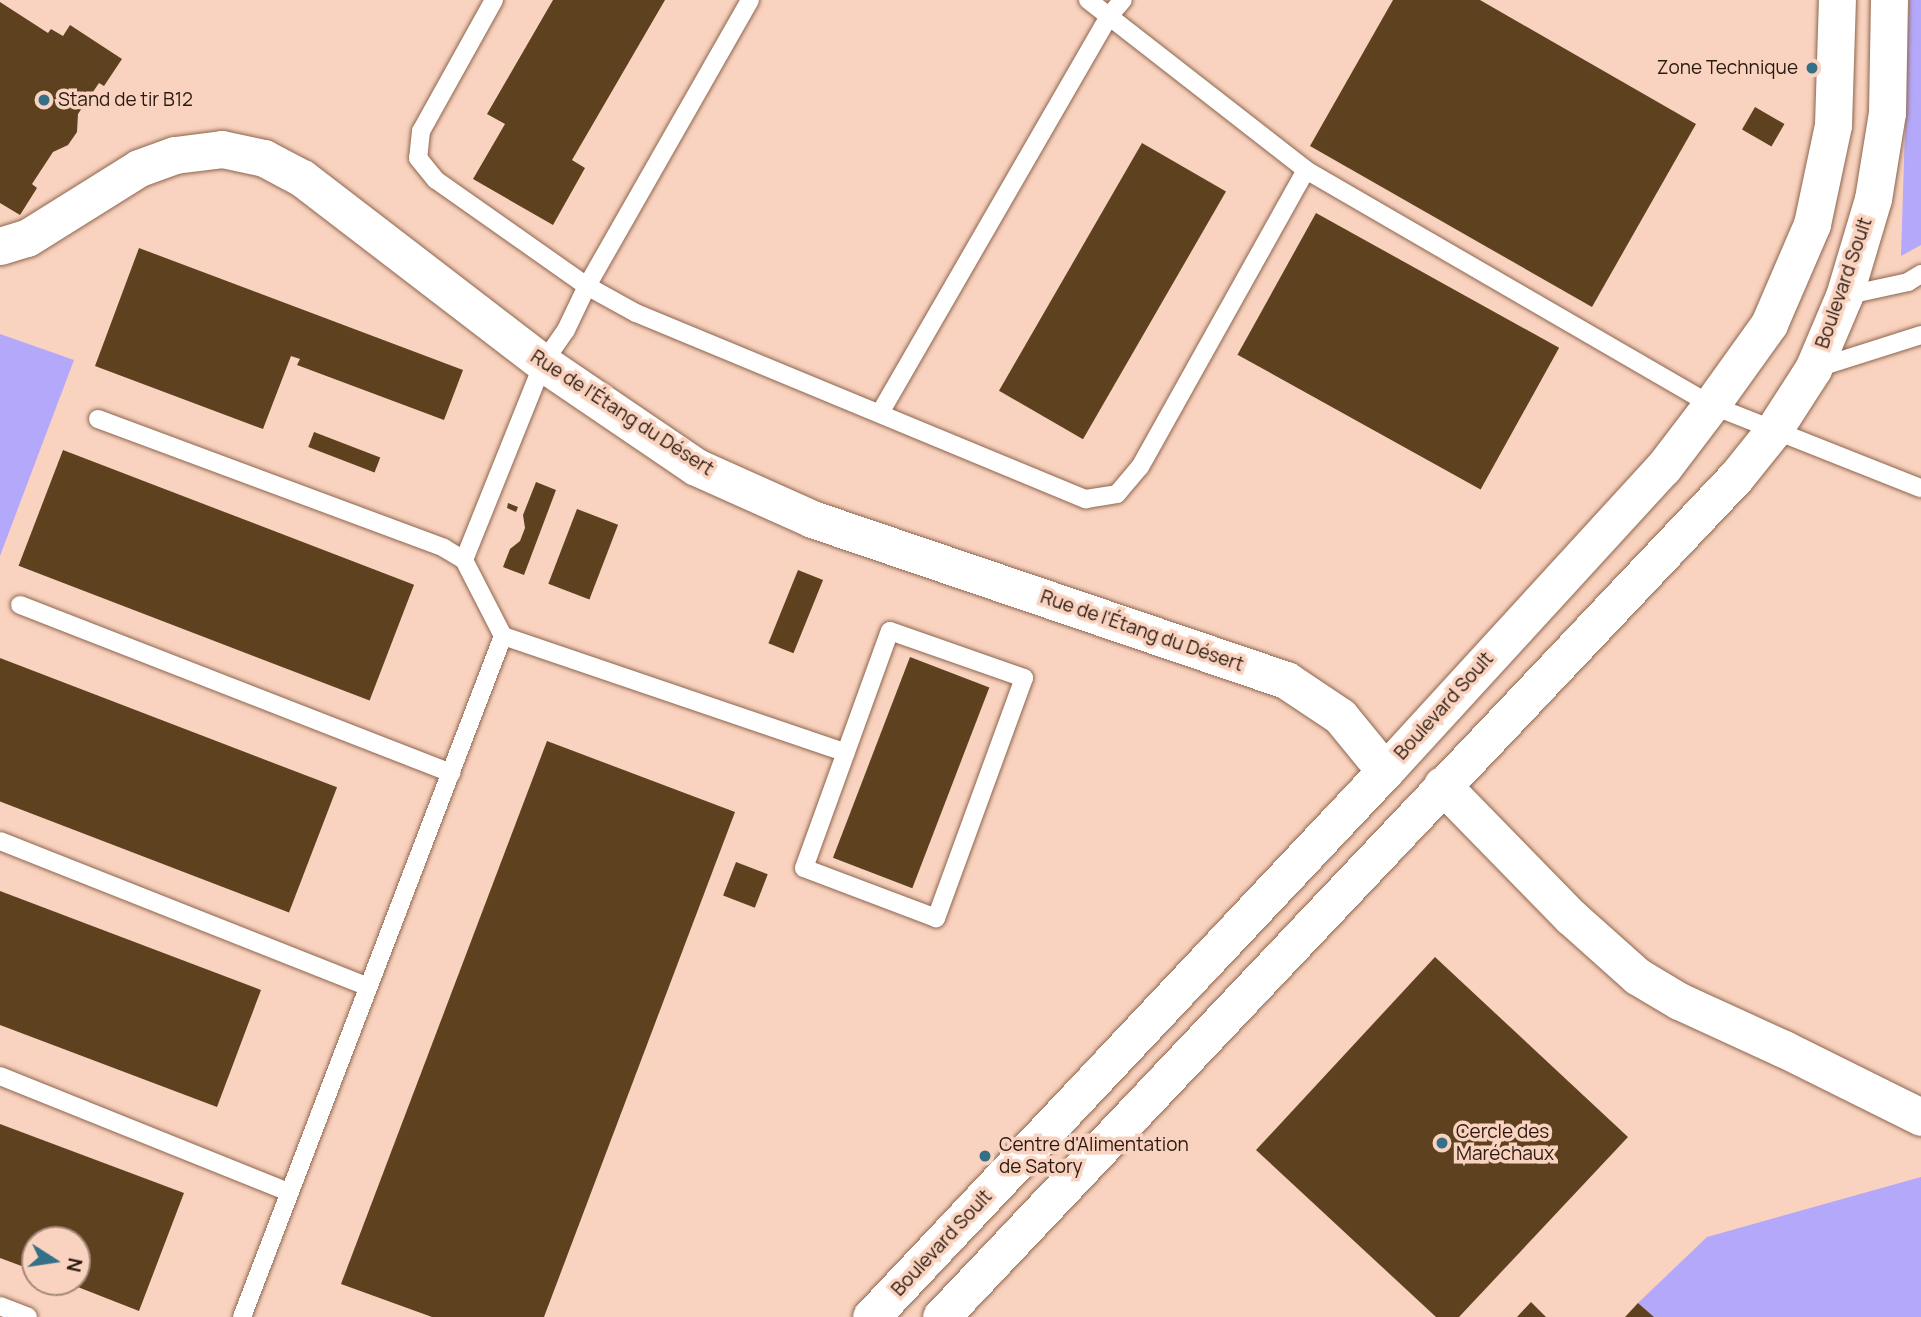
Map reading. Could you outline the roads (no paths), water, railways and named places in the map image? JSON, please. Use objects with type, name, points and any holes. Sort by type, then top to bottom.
[{"type":"street","name":"Boulevard Soult","points":[[871,1317],[1385,771],[1663,468],[1712,405],[1769,324],[1812,224],[1833,125],[1837,0]]},
{"type":"street","name":"Boulevard Soult","points":[[941,1317],[1736,477],[1773,431],[1813,369],[1844,296],[1873,199],[1887,113],[1889,0]]},
{"type":"street","name":"Rue de l'Étang du Désert","points":[[0,246],[27,238],[139,168],[175,155],[222,149],[264,158],[302,178],[543,363],[696,467],[812,519],[1286,680],[1340,716],[1385,771]]},
{"type":"street","points":[[1442,785],[1571,917],[1637,976],[1679,1001],[1784,1049],[1921,1117]]},
{"type":"lane","points":[[494,0],[421,131],[418,158],[436,180],[587,286],[636,313],[1086,499],[1117,494],[1140,467],[1306,170]]},
{"type":"lane","points":[[464,560],[543,363],[566,330],[587,286],[750,0]]},
{"type":"lane","points":[[1088,0],[1306,170],[1712,405],[1921,488]]},
{"type":"lane","points":[[880,413],[1109,16],[1123,0]]},
{"type":"lane","points":[[1844,296],[1908,282],[1921,274]]},
{"type":"lane","points":[[1813,369],[1921,335]]},
{"type":"lane","points":[[98,419],[444,548],[464,560],[503,636],[846,753]]},
{"type":"lane","points":[[20,605],[451,773]]},
{"type":"lane","points":[[890,631],[1024,678],[936,918],[804,868],[846,753],[890,631]]},
{"type":"lane","points":[[242,1317],[503,636]]},
{"type":"lane","points":[[0,841],[368,987]]},
{"type":"lane","points":[[0,1076],[288,1192]]},
{"type":"lane","points":[[0,1306],[28,1317]]},
{"type":"place","name":"Zone Technique","points":[[1812,68]]},
{"type":"place","name":"Stand de tir B12","points":[[44,100]]},
{"type":"place","name":"Cercle des Maréchaux","points":[[1442,1143]]},
{"type":"place","name":"Centre d'Alimentation de Satory","points":[[985,1156]]}]
